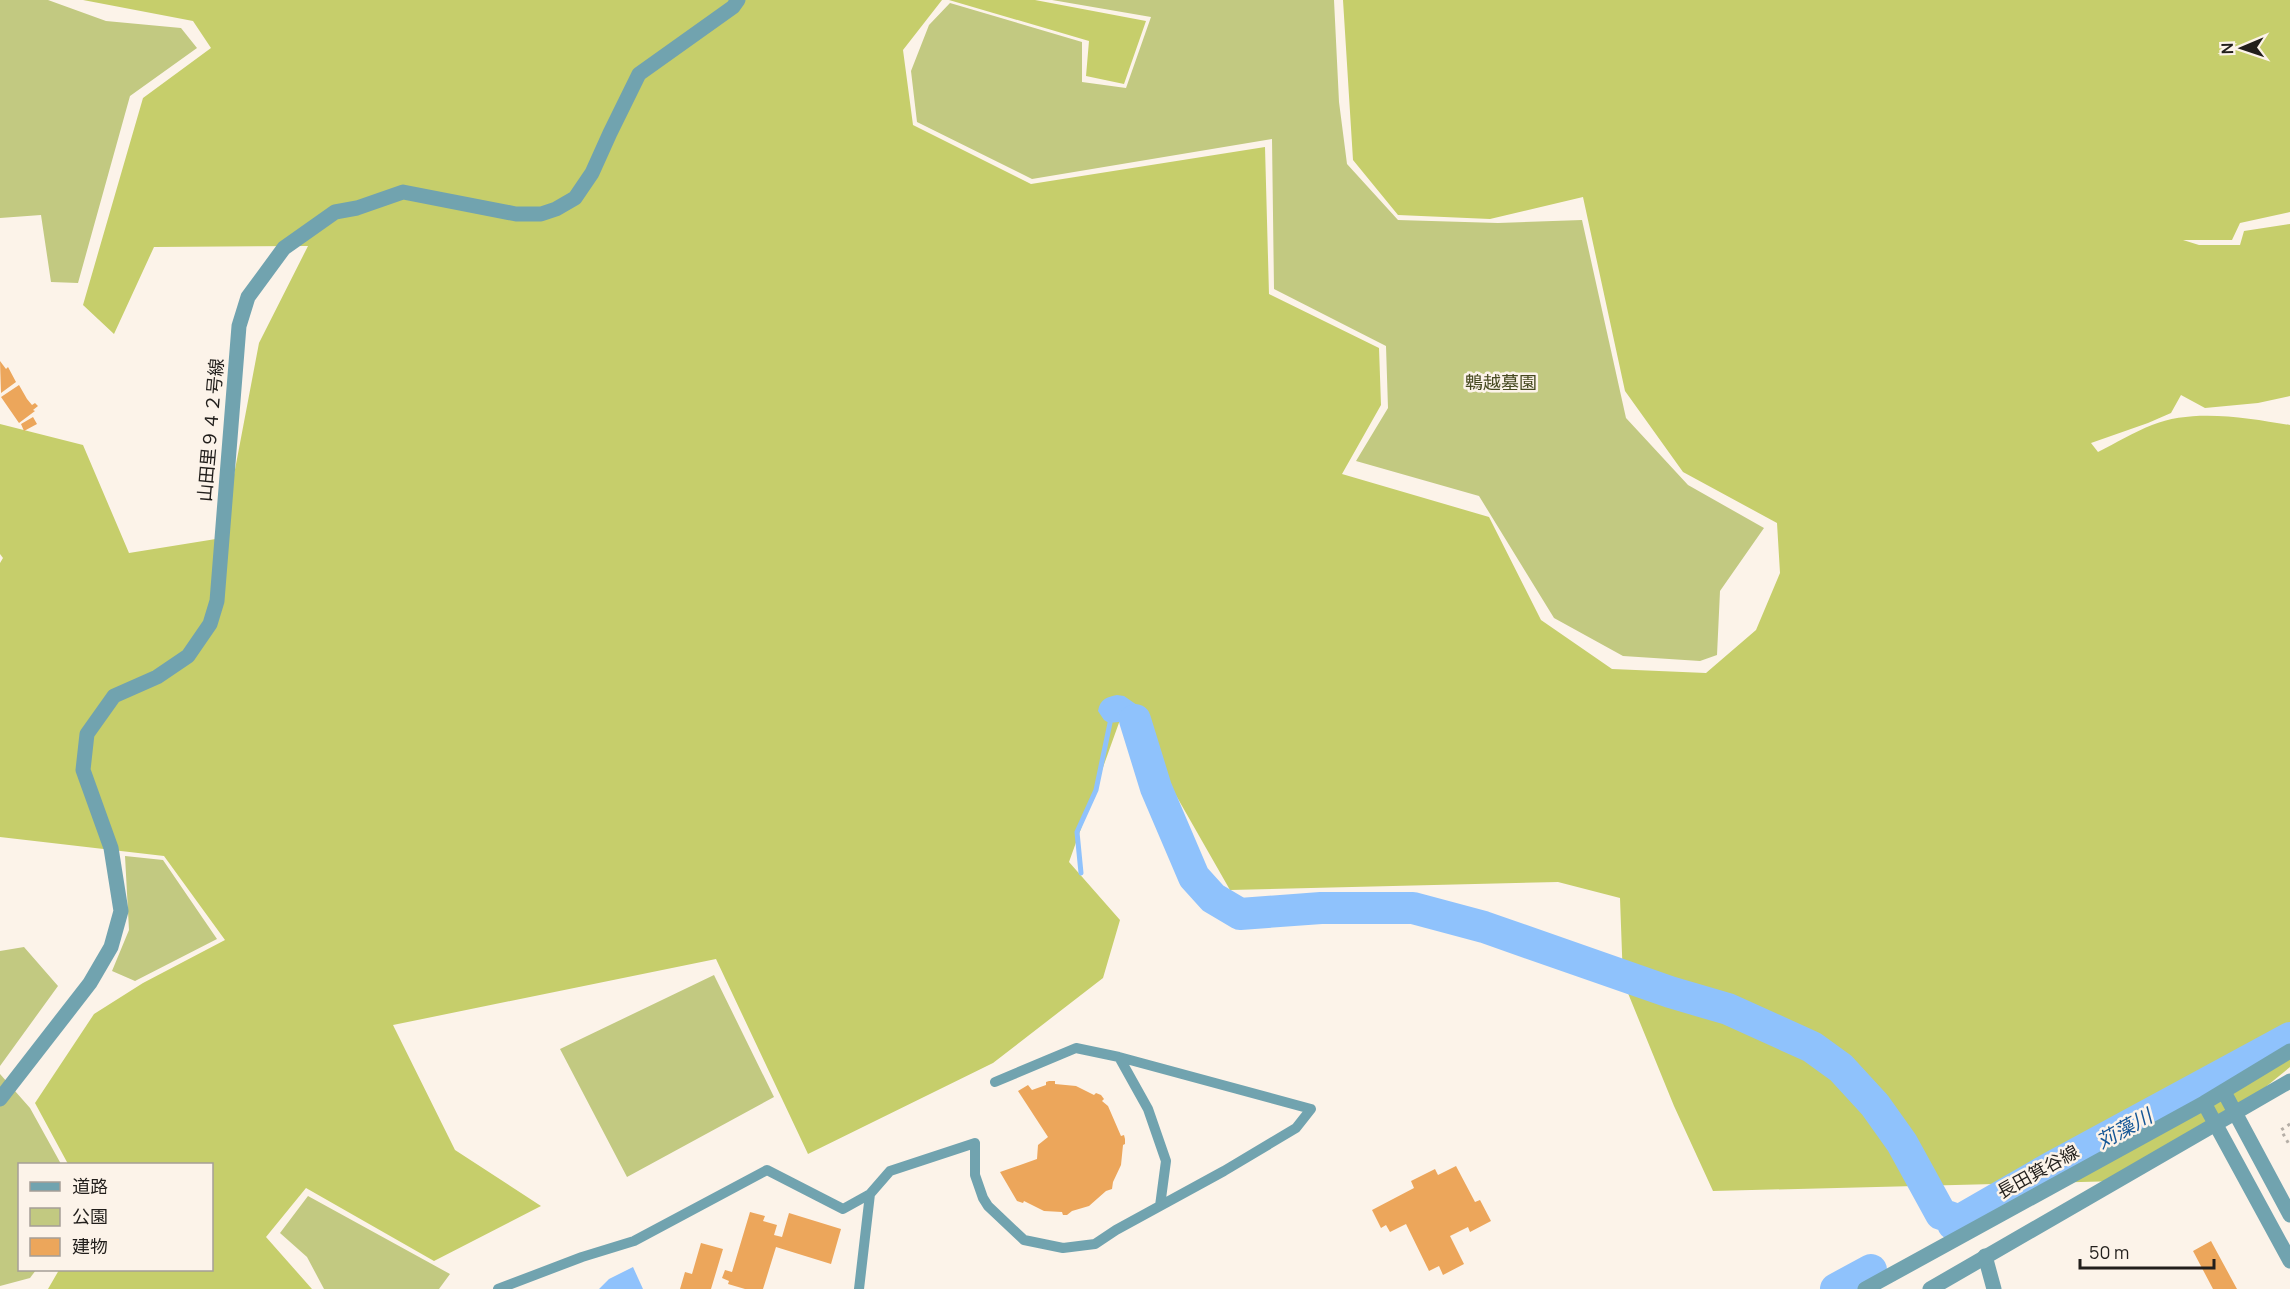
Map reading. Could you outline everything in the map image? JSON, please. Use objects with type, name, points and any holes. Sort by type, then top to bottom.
[{"type":"street","name":"山田里９４２号線","points":[[0,1099],[90,983],[111,947],[121,911],[111,848],[83,770],[87,734],[114,696],[157,677],[188,656],[210,624],[217,601],[239,326],[248,297],[284,248],[335,212],[357,208],[403,192],[516,214],[541,214],[556,209],[575,198],[592,173],[639,74],[733,7],[738,0]]},
{"type":"street","name":"長田箕谷線","points":[[1865,1289],[2224,1092],[2290,1051]]},
{"type":"street","points":[[1930,1289],[2290,1081]]},
{"type":"street","points":[[2224,1092],[2290,1215]]},
{"type":"street","points":[[2204,1103],[2290,1261]]},
{"type":"street","points":[[1985,1256],[1994,1289]]},
{"type":"lane","points":[[498,1289],[582,1257],[634,1241],[767,1170],[843,1209],[870,1194],[890,1171],[975,1143],[975,1175],[983,1198],[988,1206],[1024,1240],[1063,1248],[1095,1244],[1296,1128],[1311,1109],[1119,1057],[1076,1048],[995,1082]]},
{"type":"lane","points":[[1119,1057],[1148,1109],[1166,1161],[1160,1206]]},
{"type":"lane","points":[[859,1289],[870,1194]]},
{"type":"path","points":[[2290,1124],[2281,1130],[2290,1146]]},
{"type":"green space","points":[[0,0],[48,0],[106,21],[181,28],[197,48],[130,96],[78,283],[51,282],[41,215],[0,218]]},
{"type":"green space","points":[[83,0],[942,0],[903,50],[913,125],[1031,184],[1265,147],[1269,294],[1379,348],[1381,405],[1342,474],[1489,517],[1541,620],[1612,669],[1706,673],[1756,630],[1780,573],[1777,523],[1683,472],[1625,391],[1583,197],[1490,219],[1398,215],[1353,160],[1343,0],[2290,0],[2290,212],[2240,223],[2232,240],[2183,240],[2199,245],[2240,245],[2244,231],[2290,224],[2290,396],[2258,403],[2205,408],[2181,395],[2171,413],[2091,443],[2098,452],[2152,425],[2185,417],[2221,416],[2290,425],[2290,1067],[2257,1094],[2120,1181],[1713,1191],[1674,1106],[1623,981],[1620,898],[1558,882],[1230,890],[1125,706],[1069,862],[1120,920],[1103,978],[993,1063],[808,1154],[716,959],[393,1025],[455,1150],[541,1206],[434,1261],[306,1188],[266,1237],[312,1289],[48,1289],[58,1271],[213,1271],[213,1163],[67,1163],[35,1103],[94,1014],[143,983],[225,940],[164,856],[0,837],[0,563],[3,558],[0,554],[0,424],[83,445],[129,553],[222,538],[259,343],[308,246],[154,247],[114,334],[83,305],[143,98],[211,48],[193,21]]},
{"type":"green space","points":[[949,0],[1035,0],[1146,21],[1124,84],[1086,76],[1089,41]]},
{"type":"green space","name":"鵯越墓園","points":[[1052,0],[1334,0],[1339,102],[1347,164],[1398,220],[1498,223],[1582,220],[1626,418],[1688,485],[1764,528],[1720,591],[1717,655],[1700,661],[1623,656],[1554,618],[1479,496],[1356,461],[1388,408],[1386,346],[1274,289],[1272,139],[1032,179],[917,122],[911,71],[929,25],[950,3],[1082,42],[1082,82],[1126,88],[1151,17]]},
{"type":"green space","points":[[125,856],[163,860],[217,939],[135,981],[112,971],[129,930]]},
{"type":"green space","points":[[24,947],[58,986],[0,1066],[0,951]]},
{"type":"green space","points":[[714,975],[774,1097],[627,1177],[560,1049]]},
{"type":"green space","points":[[0,1074],[30,1108],[60,1163],[18,1163],[18,1271],[35,1271],[30,1278],[0,1286]]},
{"type":"green space","points":[[308,1196],[450,1274],[439,1289],[324,1289],[307,1257],[280,1233]]},
{"type":"water","points":[[1117,695],[1124,696],[1137,705],[1138,720],[1109,723],[1104,720],[1098,711],[1100,704],[1107,698]]},
{"type":"water","points":[[633,1267],[643,1289],[599,1289],[609,1279]]},
{"type":"building","points":[[0,361],[6,369],[8,367],[16,382],[1,393]]},
{"type":"building","points":[[19,385],[32,405],[35,403],[38,406],[19,423],[1,397]]},
{"type":"building","points":[[33,417],[37,424],[24,431],[21,424]]},
{"type":"building","points":[[1049,1081],[1055,1081],[1055,1084],[1076,1086],[1094,1095],[1096,1093],[1101,1095],[1121,1136],[1124,1135],[1125,1139],[1121,1165],[1112,1189],[1106,1191],[1089,1206],[1072,1211],[1067,1215],[1063,1215],[1062,1212],[1044,1211],[1024,1201],[1023,1203],[1017,1201],[1000,1172],[1037,1159],[1038,1145],[1048,1137],[1018,1091],[1028,1085],[1032,1090],[1046,1085]]},
{"type":"building","points":[[1456,1166],[1475,1202],[1480,1200],[1491,1221],[1470,1232],[1468,1227],[1450,1236],[1464,1264],[1443,1275],[1439,1266],[1429,1271],[1406,1224],[1390,1232],[1386,1225],[1381,1228],[1372,1210],[1414,1188],[1411,1181],[1435,1169],[1438,1175]]},
{"type":"building","points":[[750,1212],[765,1216],[763,1221],[777,1225],[774,1235],[782,1237],[789,1213],[841,1229],[831,1264],[776,1247],[763,1289],[745,1289],[728,1284],[729,1281],[722,1278],[725,1270],[732,1272]]},
{"type":"building","points":[[2211,1241],[2237,1289],[2213,1289],[2193,1251]]},
{"type":"building","points":[[701,1243],[723,1249],[711,1289],[680,1289],[685,1272],[692,1274]]},
{"type":"waterway","points":[[1135,720],[1156,788],[1194,877],[1213,898],[1240,914],[1321,908],[1413,908],[1484,927],[1670,992],[1728,1009],[1812,1047],[1841,1068],[1875,1105],[1902,1143],[1941,1214],[1958,1220]]},
{"type":"waterway","points":[[1081,873],[1077,832],[1096,790],[1110,723]]},
{"type":"waterway","name":"苅藻川","points":[[1953,1224],[2052,1167],[2290,1038]]},
{"type":"waterway","points":[[1836,1289],[1871,1270]]}]
